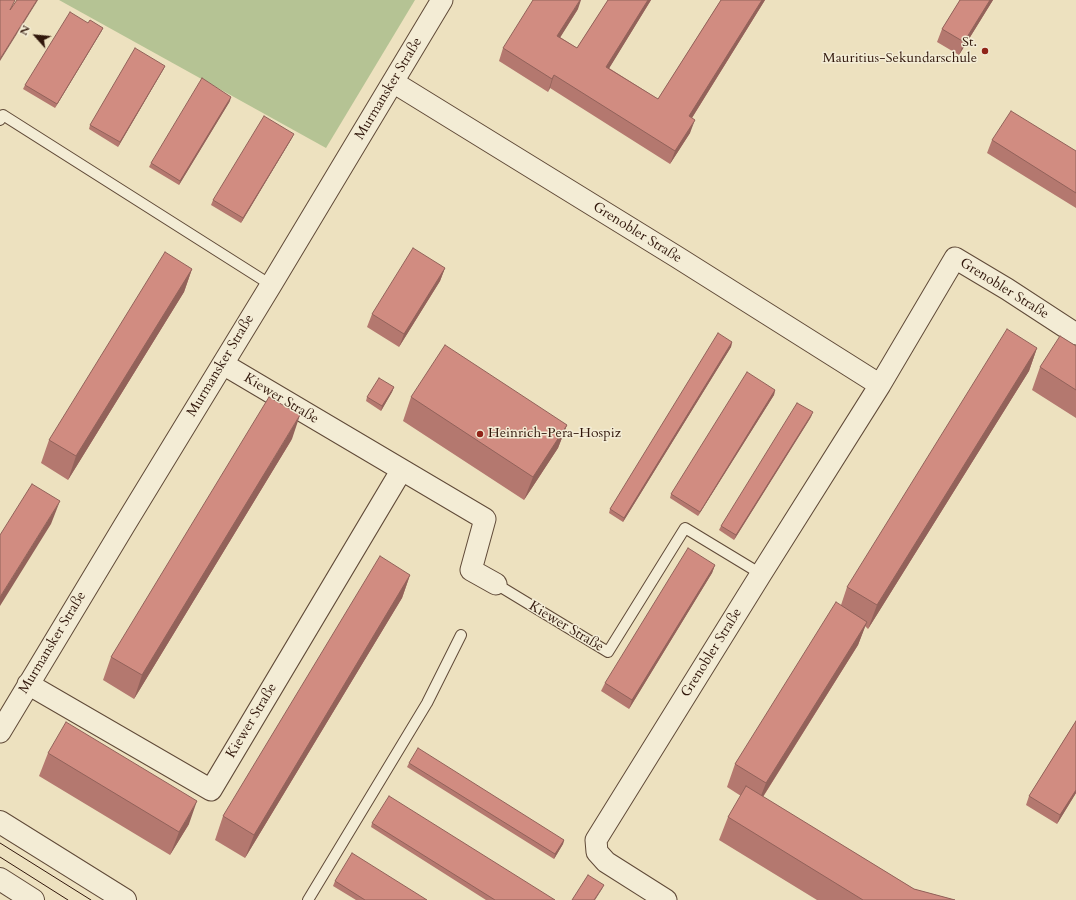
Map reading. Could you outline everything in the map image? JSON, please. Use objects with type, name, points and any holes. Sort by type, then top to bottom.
[{"type":"street","name":"Murmansker Straße","points":[[0,732],[272,285],[442,0]]},
{"type":"street","name":"Grenobler Straße","points":[[393,82],[677,257],[880,385]]},
{"type":"street","name":"Grenobler Straße","points":[[666,900],[606,862],[596,852],[596,840],[880,385],[955,258],[1076,334]]},
{"type":"street","name":"Kiewer Straße","points":[[223,364],[485,519],[471,570],[496,584]]},
{"type":"street","name":"Kiewer Straße","points":[[28,684],[211,790],[401,470]]},
{"type":"street","points":[[0,822],[125,900]]},
{"type":"street","points":[[0,879],[33,900]]},
{"type":"lane","points":[[0,120],[3,115],[272,285]]},
{"type":"lane","name":"Kiewer Straße","points":[[496,584],[608,652],[685,528],[761,574]]},
{"type":"lane","points":[[308,900],[427,703],[461,634]]},
{"type":"green space","points":[[59,0],[415,0],[326,148]]},
{"type":"building","points":[[0,0],[15,0],[10,10],[17,0],[37,0],[0,59]]},
{"type":"building","points":[[533,0],[580,0],[557,36],[577,48],[608,0],[648,0],[606,67],[658,99],[721,0],[762,0],[689,116],[695,120],[675,151],[554,75],[552,79],[503,48]]},
{"type":"building","points":[[960,0],[990,0],[964,42],[942,29]]},
{"type":"building","points":[[70,12],[88,23],[90,20],[103,28],[57,104],[25,85]]},
{"type":"building","points":[[135,48],[165,66],[120,142],[90,125]]},
{"type":"building","points":[[202,78],[231,97],[180,181],[151,163]]},
{"type":"building","points":[[1011,111],[1076,151],[1076,193],[992,140]]},
{"type":"building","points":[[264,116],[294,134],[243,218],[213,200]]},
{"type":"building","points":[[413,248],[445,268],[404,334],[372,314]]},
{"type":"building","points":[[165,252],[192,269],[76,456],[49,440]]},
{"type":"building","points":[[1007,329],[1037,348],[877,605],[847,587]]},
{"type":"building","points":[[718,333],[732,342],[624,518],[610,509]]},
{"type":"building","points":[[1060,336],[1076,346],[1076,390],[1040,367]]},
{"type":"building","points":[[445,345],[567,425],[533,477],[411,397]]},
{"type":"building","points":[[747,372],[775,390],[700,512],[671,494]]},
{"type":"building","points":[[379,378],[394,387],[382,406],[367,397]]},
{"type":"building","points":[[269,397],[300,415],[142,675],[111,657]]},
{"type":"building","points":[[797,403],[813,412],[736,535],[721,526]]},
{"type":"building","points":[[32,484],[60,501],[0,597],[0,535]]},
{"type":"building","points":[[688,548],[715,565],[632,700],[605,683]]},
{"type":"building","points":[[380,556],[410,575],[254,835],[223,816]]},
{"type":"building","points":[[836,602],[867,622],[766,783],[735,764]]},
{"type":"building","points":[[1076,721],[1076,790],[1060,815],[1029,796]]},
{"type":"building","points":[[66,722],[197,801],[179,832],[48,753]]},
{"type":"building","points":[[418,748],[564,840],[555,854],[409,763]]},
{"type":"building","points":[[746,786],[914,889],[955,900],[863,900],[728,817]]},
{"type":"building","points":[[389,796],[555,900],[495,900],[372,823]]},
{"type":"building","points":[[352,853],[427,900],[365,900],[335,881]]},
{"type":"building","points":[[588,875],[604,885],[594,900],[572,900]]},
{"type":"tram line","points":[[0,843],[91,900]]},
{"type":"tram line","points":[[0,857],[68,900]]},
{"type":"place","name":"St. Mauritius-Sekundarschule","points":[[985,51]]},
{"type":"place","name":"Heinrich-Pera-Hospiz","points":[[480,434]]}]
